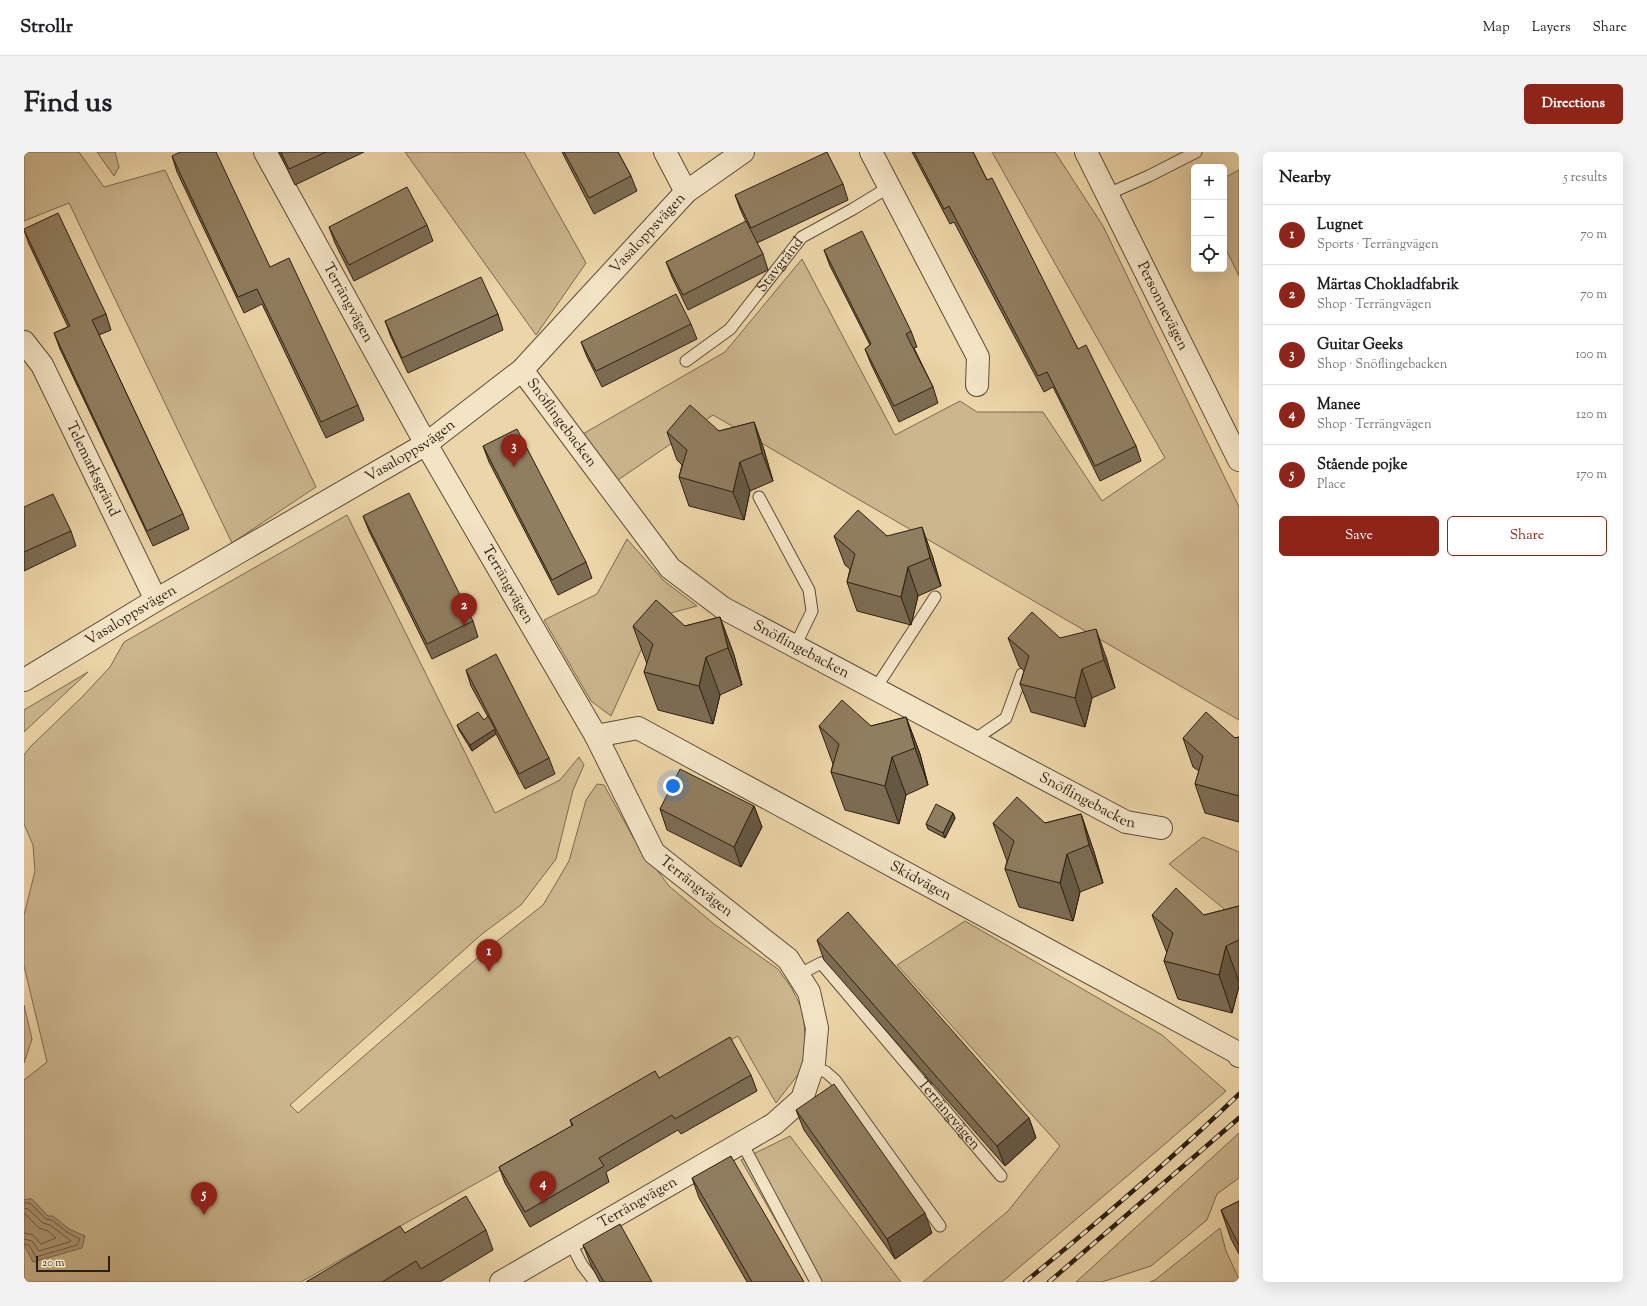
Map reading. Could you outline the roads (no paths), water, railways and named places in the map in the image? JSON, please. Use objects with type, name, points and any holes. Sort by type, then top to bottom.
[{"type":"street","name":"Terrängvägen","points":[[265,152],[426,444],[596,736],[654,853],[788,959],[809,992],[817,1028],[813,1067],[802,1099],[774,1124],[501,1282]]},
{"type":"street","points":[[665,152],[686,192]]},
{"type":"street","name":"Vasaloppsvägen","points":[[24,680],[156,600],[426,444],[522,370],[686,192],[743,152]]},
{"type":"street","points":[[871,152],[978,357],[977,385]]},
{"type":"street","name":"Personnevägen","points":[[1086,152],[1239,460]]},
{"type":"street","name":"Telemarksgränd","points":[[24,342],[42,365],[156,600]]},
{"type":"street","name":"Snöflingebacken","points":[[522,370],[670,568],[723,608],[1126,822],[1161,828]]},
{"type":"street","name":"Skidvägen","points":[[596,736],[638,728],[1231,1049],[1239,1056]]},
{"type":"lane","points":[[1108,194],[1149,176],[1196,152]]},
{"type":"lane","name":"Stavgränd","points":[[686,361],[730,329],[802,237],[889,187]]},
{"type":"lane","points":[[759,497],[809,590],[812,611],[795,646]]},
{"type":"lane","points":[[877,690],[881,680],[936,597]]},
{"type":"lane","points":[[976,742],[981,735],[1006,718],[1022,674]]},
{"type":"lane","name":"Terrängvägen","points":[[798,975],[821,963],[1001,1176]]},
{"type":"lane","points":[[813,1067],[826,1072],[835,1080],[940,1226]]},
{"type":"lane","points":[[742,1143],[816,1282]]},
{"type":"lane","points":[[570,1242],[582,1265],[595,1282]]},
{"type":"water","points":[[32,1199],[48,1216],[53,1216],[69,1229],[85,1236],[82,1248],[33,1262],[24,1245],[24,1200]]},
{"type":"railway","points":[[1025,1282],[1134,1190],[1239,1094]]},
{"type":"railway","points":[[1049,1282],[1239,1118]]},
{"type":"place","name":"Guitar Geeks","points":[[514,467]]},
{"type":"place","name":"Märtas Chokladfabrik","points":[[464,626]]},
{"type":"place","name":"Lugnet","points":[[489,972]]},
{"type":"place","name":"Manee","points":[[543,1204]]},
{"type":"place","name":"Stående pojke","points":[[204,1215]]}]
